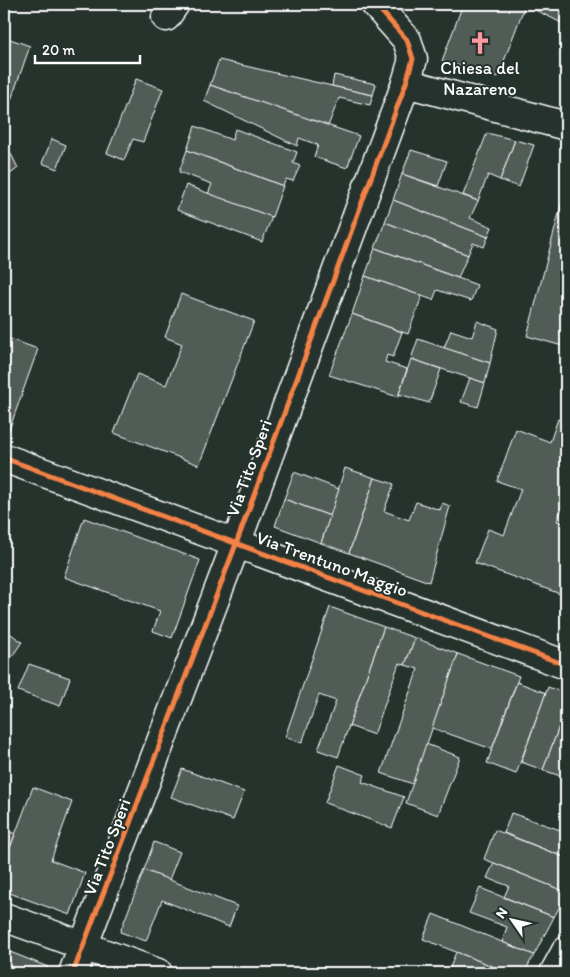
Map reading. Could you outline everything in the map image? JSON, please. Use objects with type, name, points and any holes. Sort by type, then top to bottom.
[{"type":"street","name":"Via Tito Speri","points":[[73,973],[236,544],[406,83],[413,59],[407,40],[374,4]]},
{"type":"street","points":[[406,83],[566,126]]},
{"type":"street","name":"Via Trentuno Maggio","points":[[4,458],[566,665]]},
{"type":"street","points":[[4,917],[158,973]]},
{"type":"street","points":[[554,973],[566,950]]},
{"type":"building","name":"Chiesa del Nazareno","points":[[463,4],[566,4],[566,25],[525,5],[498,77],[442,61]]},
{"type":"building","points":[[4,37],[30,46],[4,120]]},
{"type":"building","points":[[219,60],[373,95],[370,105],[339,98],[328,126],[210,85]]},
{"type":"building","points":[[334,75],[376,84],[373,95],[332,86]]},
{"type":"building","points":[[136,79],[163,89],[143,142],[133,139],[124,160],[107,153]]},
{"type":"building","points":[[210,85],[359,136],[347,168],[314,157],[318,145],[299,138],[297,146],[204,101]]},
{"type":"building","points":[[195,126],[232,140],[235,129],[297,152],[293,163],[300,166],[293,181],[286,179],[283,186],[187,150]]},
{"type":"building","points":[[487,133],[515,140],[500,180],[488,175],[478,201],[463,195]]},
{"type":"building","points":[[52,139],[66,145],[57,169],[42,163]]},
{"type":"building","points":[[4,140],[18,168],[4,179]]},
{"type":"building","points":[[515,140],[534,145],[519,187],[500,180]]},
{"type":"building","points":[[187,150],[283,186],[272,217],[208,194],[212,184],[179,172]]},
{"type":"building","points":[[411,150],[447,161],[438,186],[402,174]]},
{"type":"building","points":[[402,174],[478,201],[470,218],[492,227],[488,237],[393,200]]},
{"type":"building","points":[[186,185],[272,217],[262,242],[177,210]]},
{"type":"building","points":[[564,194],[566,195],[566,347],[527,336]]},
{"type":"building","points":[[393,200],[488,237],[484,247],[473,243],[468,255],[385,222]]},
{"type":"building","points":[[385,222],[468,255],[458,278],[375,248]]},
{"type":"building","points":[[375,248],[477,285],[471,301],[437,290],[433,300],[365,276]]},
{"type":"building","points":[[365,276],[422,296],[408,334],[352,314]]},
{"type":"building","points":[[181,294],[254,321],[199,465],[114,433],[137,374],[166,385],[182,344],[165,337]]},
{"type":"building","points":[[352,314],[402,332],[393,357],[387,355],[385,362],[407,369],[398,397],[329,375]]},
{"type":"building","points":[[477,321],[498,329],[490,363],[444,348],[451,330],[472,337]]},
{"type":"building","points":[[4,337],[38,349],[9,430],[4,428]]},
{"type":"building","points":[[418,339],[490,363],[485,383],[411,359]]},
{"type":"building","points":[[411,359],[441,369],[429,403],[399,394]]},
{"type":"building","points":[[470,378],[485,383],[478,407],[461,402]]},
{"type":"building","points":[[558,419],[566,422],[566,497],[557,521],[566,524],[566,596],[475,563],[488,529],[504,535],[521,489],[497,481],[516,429],[550,442]]},
{"type":"building","points":[[345,468],[375,478],[349,553],[321,543]]},
{"type":"building","points":[[294,472],[339,489],[330,516],[284,499]]},
{"type":"building","points":[[375,478],[394,484],[384,511],[409,520],[416,502],[440,510],[442,503],[450,506],[429,582],[349,553]]},
{"type":"building","points":[[284,499],[330,516],[321,543],[275,526]]},
{"type":"building","points":[[84,518],[200,560],[172,638],[153,631],[160,611],[64,577]]},
{"type":"building","points":[[330,607],[384,627],[338,757],[318,750],[336,701],[319,695],[302,743],[285,737]]},
{"type":"building","points":[[384,627],[415,638],[405,665],[399,663],[374,735],[349,726]]},
{"type":"building","points":[[4,629],[22,642],[4,668]]},
{"type":"building","points":[[415,638],[458,654],[413,784],[381,773],[418,669],[405,665]]},
{"type":"building","points":[[458,654],[519,676],[492,749],[432,728]]},
{"type":"building","points":[[29,664],[70,678],[60,706],[18,691]]},
{"type":"building","points":[[517,682],[546,693],[516,774],[487,763]]},
{"type":"building","points":[[548,687],[566,694],[566,708],[543,770],[521,762]]},
{"type":"building","points":[[566,708],[566,778],[543,770]]},
{"type":"building","points":[[426,744],[460,757],[438,815],[406,803]]},
{"type":"building","points":[[339,765],[365,775],[362,782],[404,797],[392,828],[325,803]]},
{"type":"building","points":[[182,769],[244,792],[233,820],[171,797]]},
{"type":"building","points":[[33,787],[72,802],[51,860],[85,873],[70,915],[4,891],[4,864]]},
{"type":"building","points":[[511,813],[566,832],[566,858],[504,833]]},
{"type":"building","points":[[4,829],[15,834],[4,864]]},
{"type":"building","points":[[495,830],[566,858],[566,892],[484,859]]},
{"type":"building","points":[[154,842],[180,852],[169,880],[144,870]]},
{"type":"building","points":[[494,863],[566,892],[554,917],[504,897],[509,886],[487,878]]},
{"type":"building","points":[[144,870],[237,906],[229,927],[162,900],[146,941],[120,932]]},
{"type":"building","points":[[480,888],[554,917],[534,955],[502,942],[507,927],[469,913]]},
{"type":"building","points":[[433,914],[534,955],[524,973],[510,973],[423,939]]},
{"type":"building","points":[[10,952],[48,967],[45,973],[4,973]]},
{"type":"building","points":[[456,952],[510,973],[448,973]]},
{"type":"cycle path","points":[[73,973],[236,544],[406,83],[413,59],[407,40],[375,4]]},
{"type":"cycle path","points":[[4,458],[566,665]]},
{"type":"place","name":"Chiesa del Nazareno","points":[[480,43]]}]
